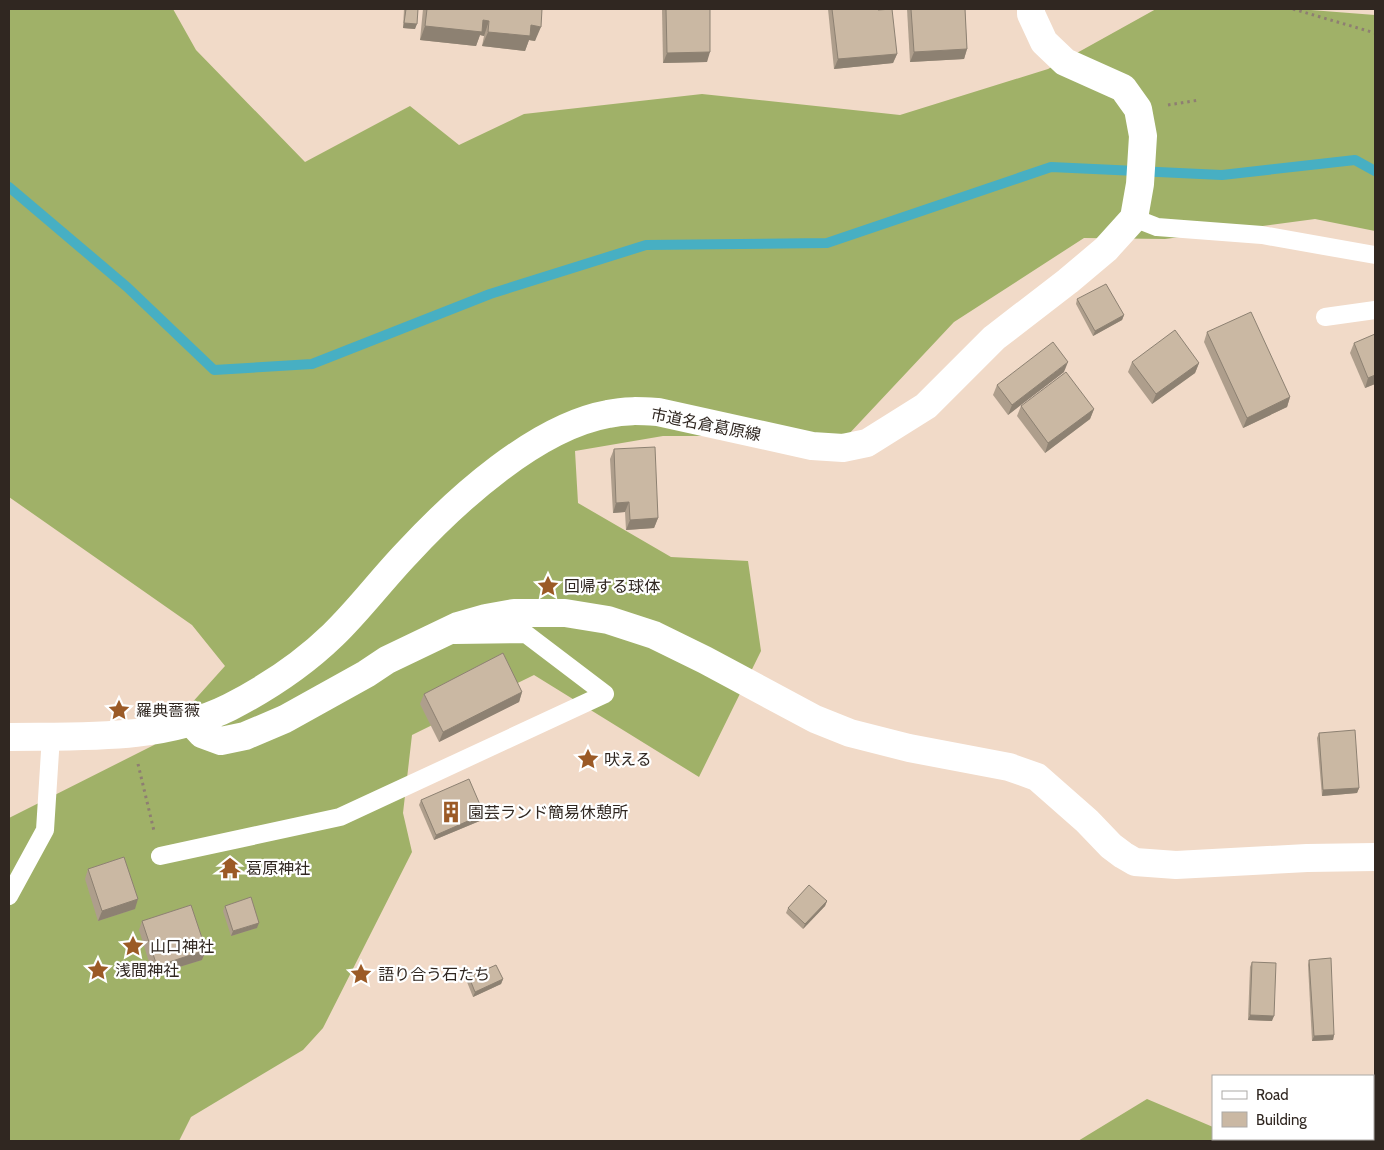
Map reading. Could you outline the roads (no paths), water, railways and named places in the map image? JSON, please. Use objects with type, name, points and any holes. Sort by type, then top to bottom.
[{"type":"street","points":[[1031,9],[1031,14],[1044,42],[1065,62],[1123,88],[1138,109],[1143,136],[1140,184],[1134,218]]},
{"type":"street","name":"市道名倉葛原線","points":[[9,737],[131,734],[191,722],[228,708],[265,688],[333,635],[407,552],[445,514],[504,466],[572,424],[607,414],[632,410],[658,412],[812,446],[843,448],[866,443],[926,406],[994,338],[1106,249],[1134,218]]},
{"type":"street","points":[[191,722],[202,734],[221,741],[245,736],[285,720],[387,660],[458,626],[514,613],[565,613],[608,620],[654,634],[815,719],[850,733],[909,748],[1009,767],[1037,777],[1087,821],[1122,856],[1136,862],[1176,864],[1375,857]]},
{"type":"lane","points":[[1134,218],[1156,226],[1262,235],[1375,256]]},
{"type":"lane","points":[[1325,317],[1375,310]]},
{"type":"lane","points":[[160,856],[340,817],[605,694],[526,634],[436,636]]},
{"type":"lane","points":[[9,896],[45,830],[51,736]]},
{"type":"waterway","points":[[9,187],[127,287],[214,370],[312,364],[490,294],[646,245],[827,243],[1051,167],[1222,175],[1355,160],[1375,171]]},
{"type":"place","name":"回帰する球体","points":[[548,586]]},
{"type":"place","name":"羅典薔薇","points":[[119,710]]},
{"type":"place","name":"吠える","points":[[588,759]]},
{"type":"place","name":"園芸ランド簡易休憩所","points":[[451,812]]},
{"type":"place","name":"葛原神社","points":[[230,868]]},
{"type":"place","name":"山口神社","points":[[133,946]]},
{"type":"place","name":"浅間神社","points":[[98,970]]},
{"type":"place","name":"語り合う石たち","points":[[361,974]]}]
